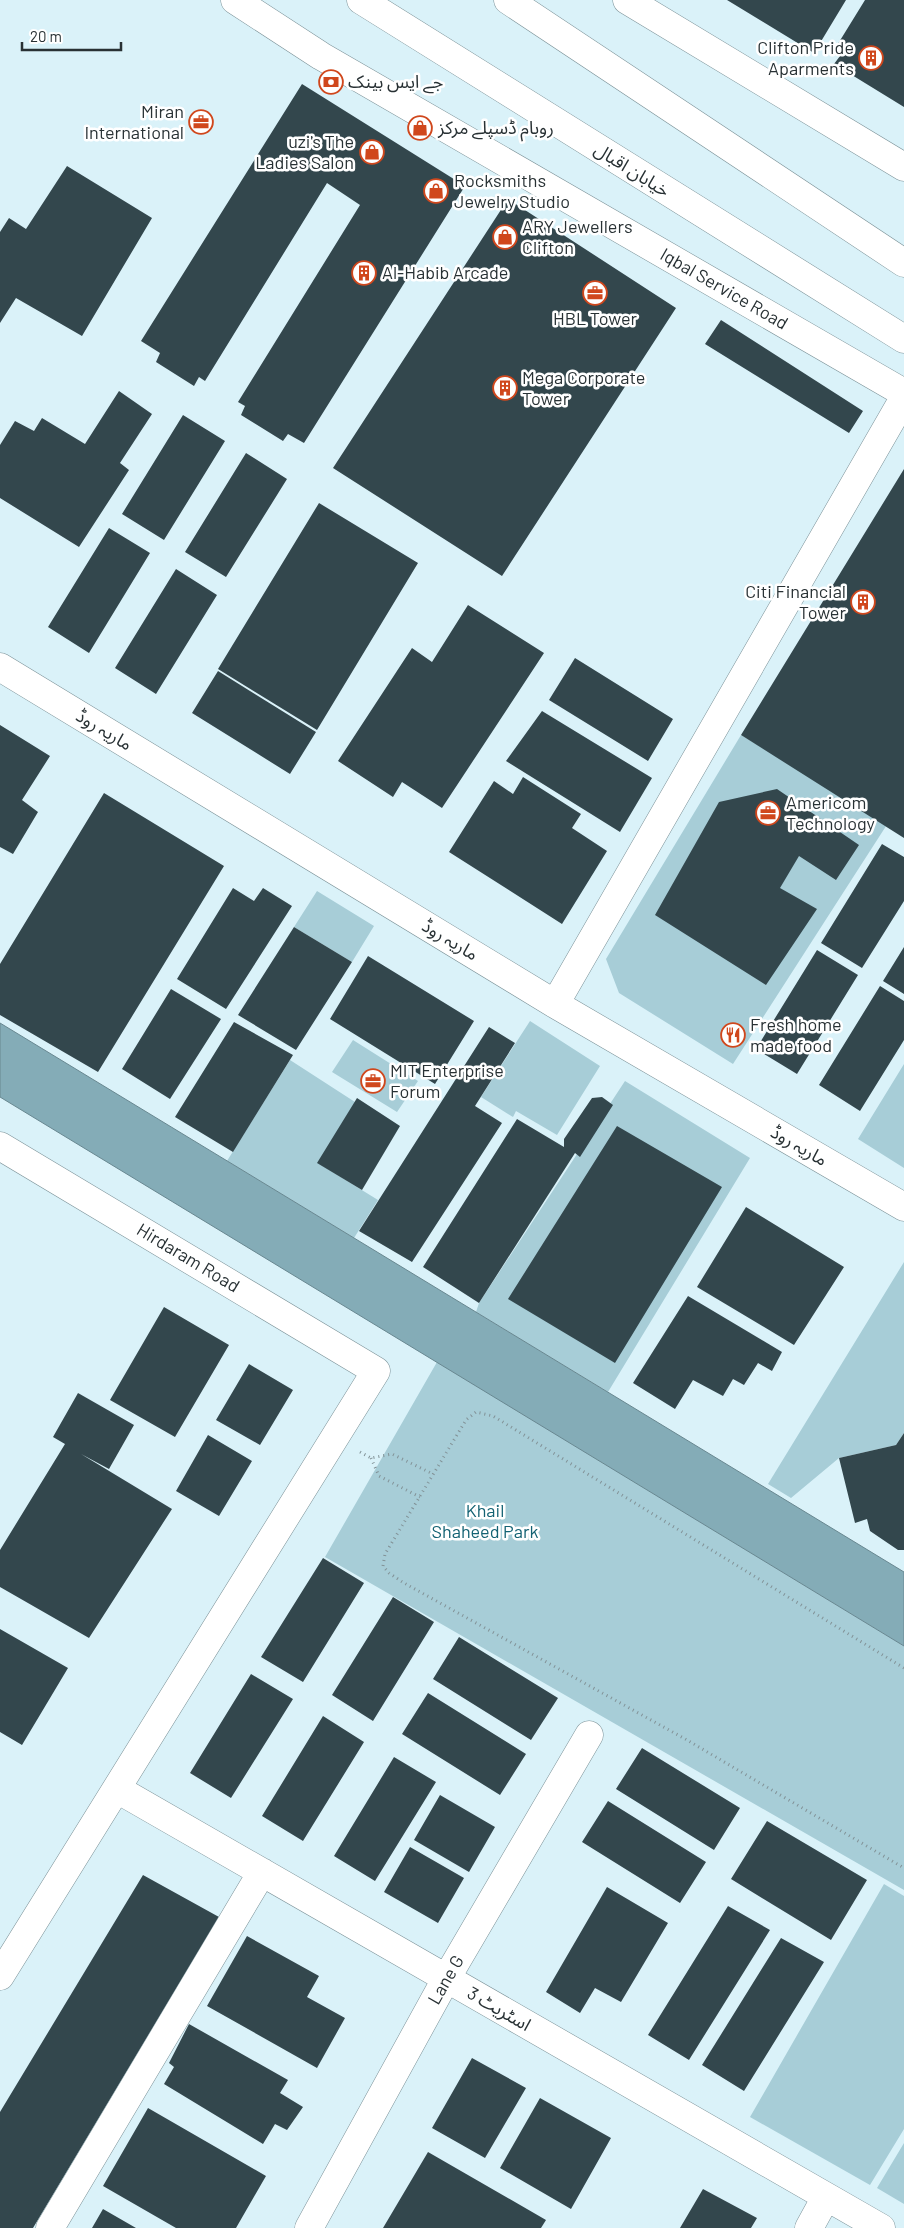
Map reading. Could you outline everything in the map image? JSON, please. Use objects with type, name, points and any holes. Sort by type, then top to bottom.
[{"type":"street","name":"Iqbal Service Road","points":[[235,0],[330,61],[904,393]]},
{"type":"street","name":"خیابان اقبال","points":[[361,0],[904,339]]},
{"type":"street","points":[[508,0],[904,263]]},
{"type":"street","points":[[627,0],[904,167]]},
{"type":"street","points":[[555,1004],[904,398]]},
{"type":"street","name":"ماریہ روڈ","points":[[0,667],[555,1004],[904,1207]]},
{"type":"street","name":"Hirdaram Road","points":[[0,1146],[376,1371],[117,1789]]},
{"type":"street","name":"Lane G","points":[[309,2228],[446,1979],[588,1736]]},
{"type":"street","points":[[0,1976],[117,1789]]},
{"type":"street","name":"اسٹریٹ 3","points":[[117,1789],[881,2228]]},
{"type":"street","points":[[50,2228],[262,1872]]},
{"type":"street","points":[[809,2228],[826,2197]]},
{"type":"path","points":[[904,1668],[493,1416],[476,1412],[466,1420],[384,1554],[383,1566],[388,1573],[687,1740],[904,1868]]},
{"type":"path","points":[[420,1496],[380,1476],[371,1458],[392,1454],[433,1474]]},
{"type":"green space","points":[[741,735],[888,823],[733,1064],[619,993],[606,959]]},
{"type":"green space","points":[[317,891],[374,926],[352,962],[294,927]]},
{"type":"green space","points":[[530,1021],[600,1066],[557,1135],[516,1111],[513,1117],[481,1097]]},
{"type":"green space","points":[[353,1040],[418,1081],[397,1112],[332,1072]]},
{"type":"green space","points":[[290,1060],[355,1102],[318,1163],[378,1200],[354,1238],[227,1161]]},
{"type":"green space","points":[[904,1064],[904,1168],[858,1139]]},
{"type":"green space","points":[[625,1081],[750,1158],[608,1392],[476,1312],[479,1303]]},
{"type":"green space","points":[[904,1262],[904,1433],[896,1445],[839,1458],[791,1498],[768,1484]]},
{"type":"green space","name":"Khail Shaheed Park","points":[[437,1362],[904,1646],[904,1890],[325,1557]]},
{"type":"green space","points":[[884,1884],[904,1896],[904,2129],[870,2185],[750,2117]]},
{"type":"green space","points":[[904,2143],[904,2204],[877,2188]]},
{"type":"shaded area","points":[[0,1023],[904,1572],[904,1646],[0,1097]]},
{"type":"building","points":[[727,0],[846,0],[814,53]]},
{"type":"building","name":"Clifton Pride Aparments","points":[[865,0],[904,0],[904,107],[834,64],[843,52],[836,47]]},
{"type":"building","name":"Al-Habib Arcade","points":[[302,84],[465,186],[304,443],[288,434],[283,441],[241,415],[245,406],[238,402],[360,205],[327,183],[205,381],[199,377],[194,386],[156,362],[160,353],[141,341]]},
{"type":"building","points":[[67,166],[152,218],[82,336],[16,298],[0,323],[0,232],[9,218],[26,229]]},
{"type":"building","name":"Mega Corporate Tower","points":[[508,199],[676,308],[502,576],[333,468]]},
{"type":"building","points":[[721,320],[863,411],[849,433],[705,344]]},
{"type":"building","points":[[119,391],[152,414],[120,463],[129,470],[79,547],[0,498],[0,445],[15,421],[34,431],[42,418],[85,444]]},
{"type":"building","points":[[183,415],[225,441],[164,540],[122,514]]},
{"type":"building","points":[[246,453],[287,479],[226,577],[185,552]]},
{"type":"building","name":"Citi Financial Tower","points":[[904,469],[904,838],[741,735]]},
{"type":"building","points":[[319,503],[418,563],[317,730],[218,669]]},
{"type":"building","points":[[109,528],[150,553],[89,653],[48,627]]},
{"type":"building","points":[[176,569],[217,595],[156,694],[115,668]]},
{"type":"building","points":[[468,605],[544,653],[442,808],[402,782],[393,797],[338,761],[412,648],[432,662]]},
{"type":"building","points":[[575,658],[673,719],[648,761],[549,700]]},
{"type":"building","points":[[218,671],[316,732],[290,774],[192,713]]},
{"type":"building","points":[[542,711],[652,778],[620,832],[506,761]]},
{"type":"building","points":[[0,725],[50,756],[22,800],[38,812],[13,854],[0,847]]},
{"type":"building","points":[[523,777],[581,814],[572,828],[607,851],[562,924],[449,852],[494,781],[513,794]]},
{"type":"building","points":[[777,789],[859,845],[836,880],[799,856],[780,888],[817,909],[766,985],[655,915],[719,802]]},
{"type":"building","points":[[104,793],[224,866],[98,1072],[0,1015],[0,964]]},
{"type":"building","points":[[882,844],[904,857],[904,901],[862,968],[821,943]]},
{"type":"building","points":[[233,888],[254,901],[263,888],[292,906],[226,1009],[177,979]]},
{"type":"building","points":[[294,927],[352,962],[296,1050],[238,1015]]},
{"type":"building","points":[[904,947],[904,994],[883,981]]},
{"type":"building","points":[[817,950],[858,975],[797,1074],[756,1049]]},
{"type":"building","points":[[368,956],[474,1021],[435,1084],[330,1019]]},
{"type":"building","points":[[880,986],[904,1001],[904,1040],[860,1111],[819,1085]]},
{"type":"building","points":[[171,989],[221,1019],[170,1099],[122,1069]]},
{"type":"building","points":[[234,1022],[293,1055],[233,1152],[175,1117]]},
{"type":"building","points":[[489,1027],[515,1043],[475,1106],[502,1123],[412,1262],[359,1231]]},
{"type":"building","points":[[602,1097],[613,1105],[580,1157],[575,1153],[479,1303],[423,1267],[517,1119],[564,1147],[564,1139],[592,1098]]},
{"type":"building","points":[[357,1098],[400,1126],[362,1190],[317,1163]]},
{"type":"building","points":[[617,1126],[722,1187],[615,1363],[508,1299]]},
{"type":"building","points":[[746,1207],[844,1267],[794,1345],[697,1287]]},
{"type":"building","points":[[688,1296],[782,1352],[772,1371],[758,1363],[744,1385],[733,1379],[723,1396],[693,1380],[675,1409],[633,1383]]},
{"type":"building","points":[[164,1307],[229,1345],[175,1437],[110,1400]]},
{"type":"building","points":[[249,1364],[293,1390],[260,1445],[216,1420]]},
{"type":"building","points":[[78,1393],[134,1425],[109,1469],[81,1454],[172,1509],[89,1638],[0,1587],[0,1550],[65,1444],[53,1437]]},
{"type":"building","points":[[904,1433],[904,1550],[898,1550],[870,1531],[867,1519],[855,1523],[839,1458],[896,1445]]},
{"type":"building","points":[[208,1435],[252,1461],[219,1516],[176,1491]]},
{"type":"building","points":[[323,1558],[364,1583],[303,1682],[261,1657]]},
{"type":"building","points":[[393,1597],[434,1622],[373,1721],[332,1695]]},
{"type":"building","points":[[0,1629],[68,1668],[22,1745],[0,1732]]},
{"type":"building","points":[[459,1637],[558,1698],[531,1740],[433,1679]]},
{"type":"building","points":[[251,1674],[293,1699],[231,1798],[190,1773]]},
{"type":"building","points":[[428,1693],[526,1754],[500,1795],[402,1734]]},
{"type":"building","points":[[323,1716],[364,1742],[303,1841],[262,1816]]},
{"type":"building","points":[[642,1748],[740,1808],[714,1850],[616,1789]]},
{"type":"building","points":[[394,1757],[436,1782],[375,1881],[334,1856]]},
{"type":"building","points":[[440,1795],[495,1827],[469,1872],[414,1840]]},
{"type":"building","points":[[608,1801],[706,1862],[680,1903],[582,1842]]},
{"type":"building","points":[[767,1821],[867,1880],[831,1940],[731,1879]]},
{"type":"building","points":[[410,1847],[464,1878],[438,1923],[384,1892]]},
{"type":"building","points":[[143,1875],[219,1917],[33,2228],[0,2228],[0,2112]]},
{"type":"building","points":[[607,1887],[668,1923],[621,2002],[595,1988],[580,2013],[546,1992]]},
{"type":"building","points":[[728,1906],[770,1930],[689,2060],[648,2035]]},
{"type":"building","points":[[247,1936],[319,1976],[307,1997],[345,2018],[317,2068],[207,2006]]},
{"type":"building","points":[[781,1938],[824,1962],[744,2091],[702,2065]]},
{"type":"building","points":[[189,2024],[288,2080],[280,2093],[303,2107],[287,2130],[275,2124],[263,2144],[164,2084],[174,2067],[169,2063]]},
{"type":"building","points":[[472,2058],[526,2088],[485,2158],[432,2128]]},
{"type":"building","points":[[540,2098],[611,2138],[571,2209],[500,2168]]},
{"type":"building","points":[[148,2108],[266,2176],[236,2228],[176,2228],[103,2186]]},
{"type":"building","points":[[428,2152],[546,2220],[541,2228],[383,2228]]},
{"type":"building","points":[[703,2189],[757,2218],[751,2228],[680,2228]]},
{"type":"building","points":[[103,2209],[136,2228],[92,2228]]},
{"type":"place","name":"Clifton Pride Aparments","points":[[871,58]]},
{"type":"place","name":"جے ایس بینک","points":[[331,82]]},
{"type":"place","name":"Miran International","points":[[201,122]]},
{"type":"place","name":"روبام ڈسپلے مرکز","points":[[420,128]]},
{"type":"place","name":"uzi's The Ladies Salon","points":[[372,152]]},
{"type":"place","name":"Rocksmiths Jewelry Studio","points":[[436,191]]},
{"type":"place","name":"ARY Jewellers Clifton","points":[[505,237]]},
{"type":"place","name":"Al-Habib Arcade","points":[[364,273]]},
{"type":"place","name":"HBL Tower","points":[[595,293]]},
{"type":"place","name":"Mega Corporate Tower","points":[[505,388]]},
{"type":"place","name":"Citi Financial Tower","points":[[863,602]]},
{"type":"place","name":"Americom Technology","points":[[768,813]]},
{"type":"place","name":"Fresh home made food","points":[[733,1035]]},
{"type":"place","name":"MIT Enterprise Forum","points":[[373,1081]]}]
